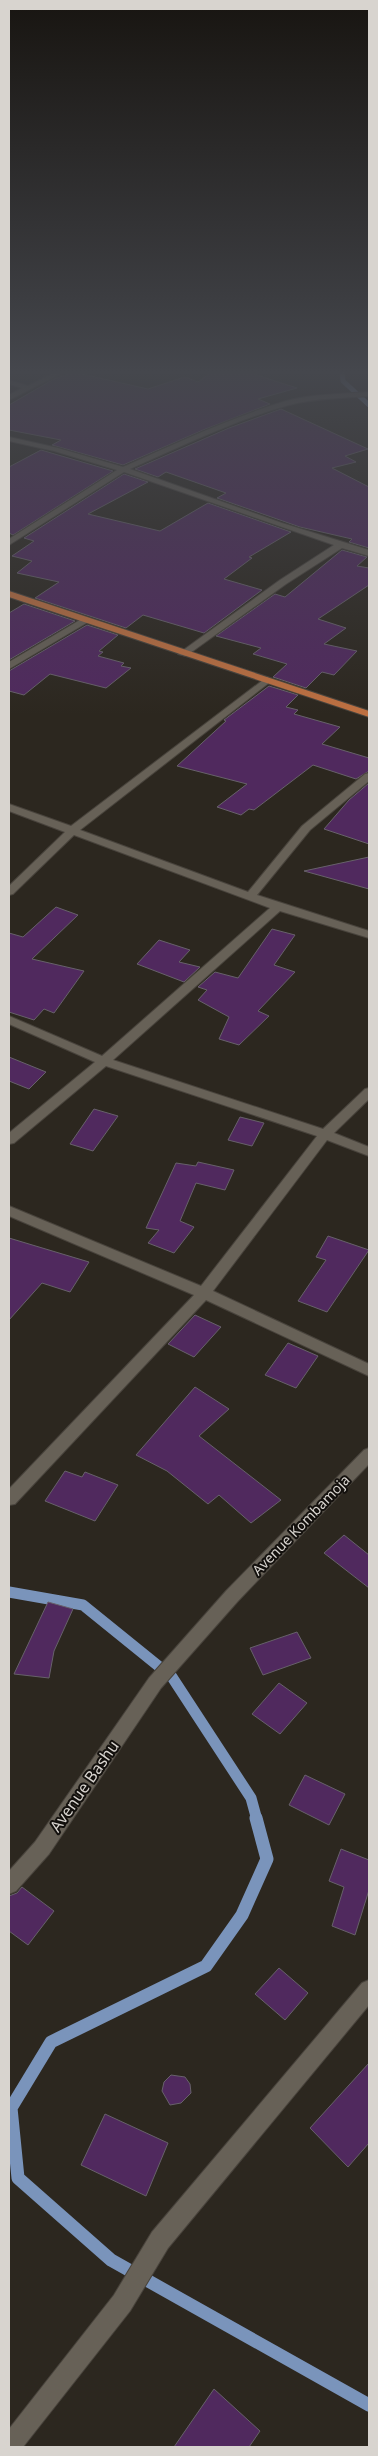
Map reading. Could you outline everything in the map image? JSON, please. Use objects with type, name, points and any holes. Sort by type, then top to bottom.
[{"type":"main road","points":[[9,594],[183,654],[369,714]]},
{"type":"street","points":[[9,543],[98,486]]},
{"type":"street","points":[[170,486],[311,537],[369,553]]},
{"type":"street","points":[[183,654],[283,582],[340,545]]},
{"type":"street","points":[[9,666],[85,620]]},
{"type":"street","points":[[9,892],[72,831],[267,680]]},
{"type":"street","points":[[250,896],[306,828],[369,776]]},
{"type":"street","points":[[9,807],[278,907],[369,934]]},
{"type":"street","points":[[9,1140],[104,1061],[278,907]]},
{"type":"street","points":[[9,1020],[104,1061],[325,1134],[369,1152]]},
{"type":"street","points":[[9,1499],[204,1293],[325,1134],[369,1092]]},
{"type":"street","points":[[9,1211],[204,1293],[369,1370]]},
{"type":"street","name":"Avenue Kombamoja","points":[[180,1655],[232,1596],[369,1454]]},
{"type":"street","name":"Avenue Bashu","points":[[9,1885],[42,1848],[155,1683],[180,1655]]},
{"type":"street","points":[[9,2447],[122,2303],[160,2240],[369,1990]]},
{"type":"building","points":[[9,486],[90,486],[13,535],[9,533]]},
{"type":"building","points":[[106,486],[141,486],[88,514],[160,531],[208,503],[291,532],[249,557],[252,558],[224,579],[262,590],[204,633],[143,615],[126,628],[35,598],[59,582],[17,573],[32,561],[12,556],[34,541],[24,538]]},
{"type":"building","points":[[205,486],[366,486],[369,487],[369,548],[349,542],[352,539],[300,527],[217,498],[226,493]]},
{"type":"building","points":[[342,550],[367,557],[357,566],[369,568],[369,585],[318,619],[346,628],[324,644],[357,651],[334,675],[322,672],[306,688],[273,677],[287,664],[253,654],[261,648],[216,636],[275,594],[285,597]]},
{"type":"building","points":[[24,604],[75,621],[9,660],[9,613]]},
{"type":"building","points":[[87,625],[118,635],[99,651],[103,652],[98,656],[124,663],[121,666],[131,668],[106,688],[50,674],[24,695],[9,691],[9,671]]},
{"type":"building","points":[[269,686],[298,695],[286,707],[298,710],[294,714],[340,727],[322,744],[369,758],[369,771],[356,779],[313,765],[254,810],[249,809],[241,815],[217,807],[247,784],[177,766],[226,721],[224,720]]},
{"type":"building","points":[[369,783],[369,844],[324,829],[349,800]]},
{"type":"building","points":[[369,857],[369,889],[304,871]]},
{"type":"building","points":[[56,907],[78,915],[32,959],[84,971],[54,1013],[44,1009],[34,1020],[9,1012],[9,933],[23,937]]},
{"type":"building","points":[[272,929],[295,935],[274,965],[295,972],[258,1011],[269,1016],[239,1045],[219,1039],[229,1017],[198,1000],[207,990],[198,987],[215,972],[238,978]]},
{"type":"building","points":[[159,940],[190,950],[179,962],[200,967],[184,982],[137,964]]},
{"type":"building","points":[[9,1057],[46,1072],[29,1089],[9,1081]]},
{"type":"building","points":[[94,1109],[118,1116],[93,1151],[70,1144]]},
{"type":"building","points":[[240,1117],[264,1123],[252,1146],[228,1140]]},
{"type":"building","points":[[198,1162],[234,1170],[225,1190],[196,1183],[180,1221],[194,1227],[174,1253],[148,1243],[159,1230],[146,1228],[176,1163],[196,1166]]},
{"type":"building","points":[[328,1236],[369,1250],[327,1312],[298,1301],[326,1260],[316,1257]]},
{"type":"building","points":[[9,1238],[89,1262],[70,1292],[42,1283],[9,1320]]},
{"type":"building","points":[[195,1315],[221,1327],[194,1357],[168,1344]]},
{"type":"building","points":[[288,1343],[318,1356],[296,1388],[265,1375]]},
{"type":"building","points":[[195,1387],[229,1409],[199,1436],[281,1500],[251,1523],[219,1495],[208,1504],[167,1471],[136,1455]]},
{"type":"building","points":[[65,1471],[82,1477],[85,1472],[118,1485],[95,1521],[45,1501]]},
{"type":"building","points":[[344,1535],[369,1555],[369,1588],[324,1553]]},
{"type":"building","points":[[48,1602],[73,1609],[54,1651],[49,1678],[14,1674]]},
{"type":"building","points":[[297,1632],[311,1658],[263,1675],[250,1648]]},
{"type":"building","points":[[279,1683],[307,1703],[280,1734],[252,1714]]},
{"type":"building","points":[[305,1775],[345,1794],[329,1825],[289,1805]]},
{"type":"building","points":[[341,1849],[369,1860],[369,1890],[355,1935],[332,1926],[344,1887],[329,1881]]},
{"type":"building","points":[[22,1887],[54,1911],[28,1945],[9,1931],[9,1896],[17,1893]]},
{"type":"building","points":[[279,1968],[308,1993],[285,2020],[255,1994]]},
{"type":"building","points":[[369,2063],[369,2143],[348,2167],[310,2128]]},
{"type":"building","points":[[171,2075],[185,2077],[190,2084],[191,2093],[181,2103],[170,2105],[162,2091],[164,2082]]},
{"type":"building","points":[[105,2114],[168,2143],[146,2196],[81,2165]]},
{"type":"building","points":[[214,2389],[260,2431],[249,2447],[174,2447]]},
{"type":"waterway","points":[[9,1592],[83,1605],[172,1677],[251,1798],[257,1820]]},
{"type":"waterway","points":[[256,1818],[267,1859],[242,1915],[206,1966],[51,2042],[11,2108],[18,2178],[111,2260],[369,2405]]}]
